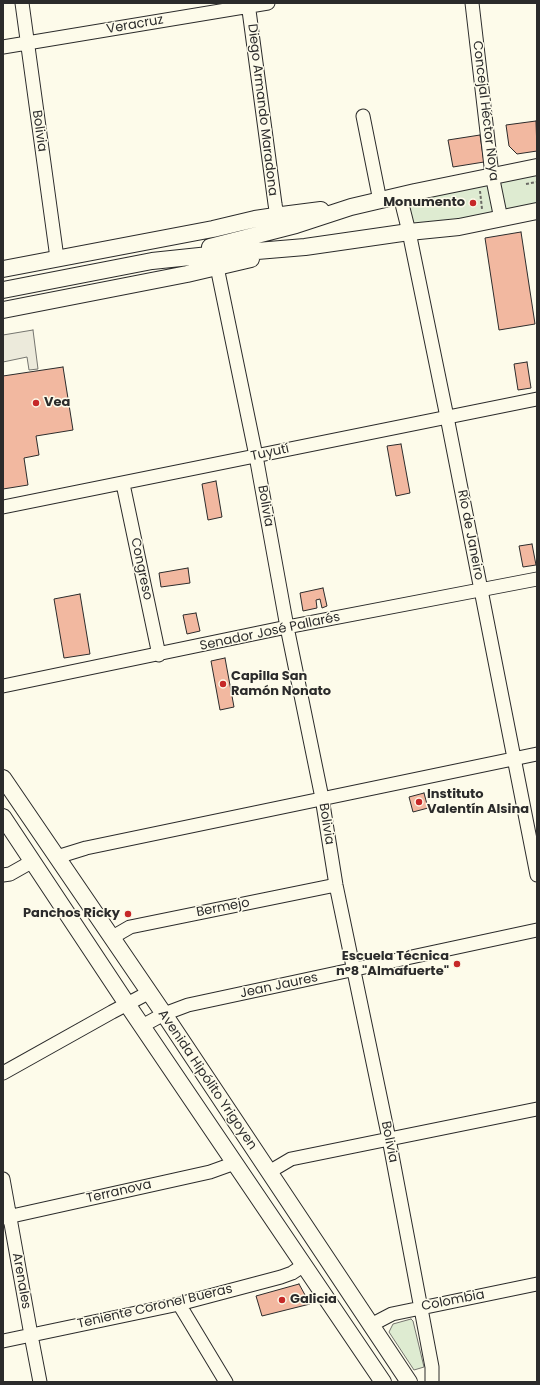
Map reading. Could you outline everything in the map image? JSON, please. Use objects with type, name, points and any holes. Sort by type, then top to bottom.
[{"type":"main road","points":[[3,269],[213,229],[282,214],[351,207],[487,176],[537,167]]},
{"type":"main road","points":[[3,290],[152,261],[296,225],[351,207]]},
{"type":"main road","points":[[152,261],[305,247],[409,232],[459,227],[537,211]]},
{"type":"main road","points":[[3,310],[217,267],[305,247]]},
{"type":"main road","name":"Avenida Hipólito Yrigoyen","points":[[3,778],[148,993],[164,1014],[409,1382]]},
{"type":"main road","name":"Avenida Hipólito Yrigoyen","points":[[3,817],[127,1004],[383,1382]]},
{"type":"street","name":"Bolivia","points":[[22,3],[57,258]]},
{"type":"street","name":"Veracruz","points":[[3,47],[248,4],[268,3]]},
{"type":"street","name":"Concejal Héctor Noya","points":[[472,3],[487,176],[494,220]]},
{"type":"street","name":"Diego Armando Maradona","points":[[248,4],[275,204],[276,210],[282,214]]},
{"type":"street","points":[[363,116],[380,201]]},
{"type":"street","name":"Río de Janeiro","points":[[400,196],[409,232],[447,417],[537,875]]},
{"type":"street","name":"Bolivia","points":[[217,267],[256,456],[286,627],[322,798],[336,885],[355,970],[389,1139],[432,1367],[432,1382]]},
{"type":"street","name":"Tuyutí","points":[[3,507],[123,484],[537,399]]},
{"type":"street","name":"Congreso","points":[[123,484],[159,654]]},
{"type":"street","name":"Senador José Pallarés","points":[[3,686],[286,627],[537,579]]},
{"type":"street","points":[[57,857],[86,848],[537,754]]},
{"type":"street","points":[[3,875],[10,874],[33,861]]},
{"type":"street","name":"Bermejo","points":[[111,938],[130,927],[336,885]]},
{"type":"street","name":"Jean Jaures","points":[[142,1026],[164,1014],[188,1005],[537,930]]},
{"type":"street","points":[[3,1073],[148,993]]},
{"type":"street","points":[[269,1172],[291,1159],[537,1109]]},
{"type":"street","name":"Terranova","points":[[6,1218],[210,1172],[235,1163]]},
{"type":"street","name":"Arenales","points":[[3,1179],[6,1218],[40,1382]]},
{"type":"street","name":"Teniente Coronel Bueras","points":[[3,1341],[179,1304],[281,1277],[292,1273],[304,1265]]},
{"type":"street","name":"Colombia","points":[[371,1325],[392,1314],[537,1284]]},
{"type":"street","points":[[179,1304],[226,1382]]},
{"type":"path","points":[[487,176],[480,194],[482,208],[494,220]]},
{"type":"green space","points":[[537,167],[537,211],[409,232],[400,196]]},
{"type":"green space","points":[[411,1319],[413,1321],[424,1367],[414,1370],[389,1332],[393,1324]]},
{"type":"shaded area","points":[[33,330],[38,369],[29,370],[27,357],[3,362],[3,335]]},
{"type":"building","points":[[536,121],[537,151],[517,154],[509,146],[506,125]]},
{"type":"building","points":[[480,135],[484,162],[453,167],[448,140]]},
{"type":"building","points":[[521,232],[535,324],[499,330],[485,238]]},
{"type":"building","points":[[527,362],[531,388],[518,390],[514,364]]},
{"type":"building","name":"Vea","points":[[63,367],[73,430],[36,436],[39,455],[24,458],[28,485],[3,489],[3,376]]},
{"type":"building","points":[[401,444],[410,493],[396,496],[387,446]]},
{"type":"building","points":[[216,481],[222,517],[208,520],[202,484]]},
{"type":"building","points":[[532,544],[536,565],[523,567],[519,546]]},
{"type":"building","points":[[188,568],[190,583],[161,587],[159,573]]},
{"type":"building","points":[[323,588],[327,606],[322,608],[320,599],[316,600],[317,608],[303,611],[300,593]]},
{"type":"building","points":[[80,594],[90,654],[64,658],[54,599]]},
{"type":"building","points":[[196,613],[200,631],[187,634],[183,615]]},
{"type":"building","name":"Capilla San Ramón Nonato","points":[[225,658],[234,707],[220,710],[211,661]]},
{"type":"building","name":"Instituto Valentín Alsina","points":[[424,793],[428,808],[413,812],[409,797]]},
{"type":"building","name":"Galicia","points":[[299,1284],[310,1304],[262,1316],[256,1296]]},
{"type":"place","name":"Monumento","points":[[473,203]]},
{"type":"place","name":"Vea","points":[[36,403]]},
{"type":"place","name":"Capilla San Ramón Nonato","points":[[223,684]]},
{"type":"place","name":"Instituto Valentín Alsina","points":[[419,802]]},
{"type":"place","name":"Panchos Ricky","points":[[128,914]]},
{"type":"place","name":"Escuela Técnica n°8 \"Almafuerte\"","points":[[457,964]]},
{"type":"place","name":"Galicia","points":[[282,1300]]}]
